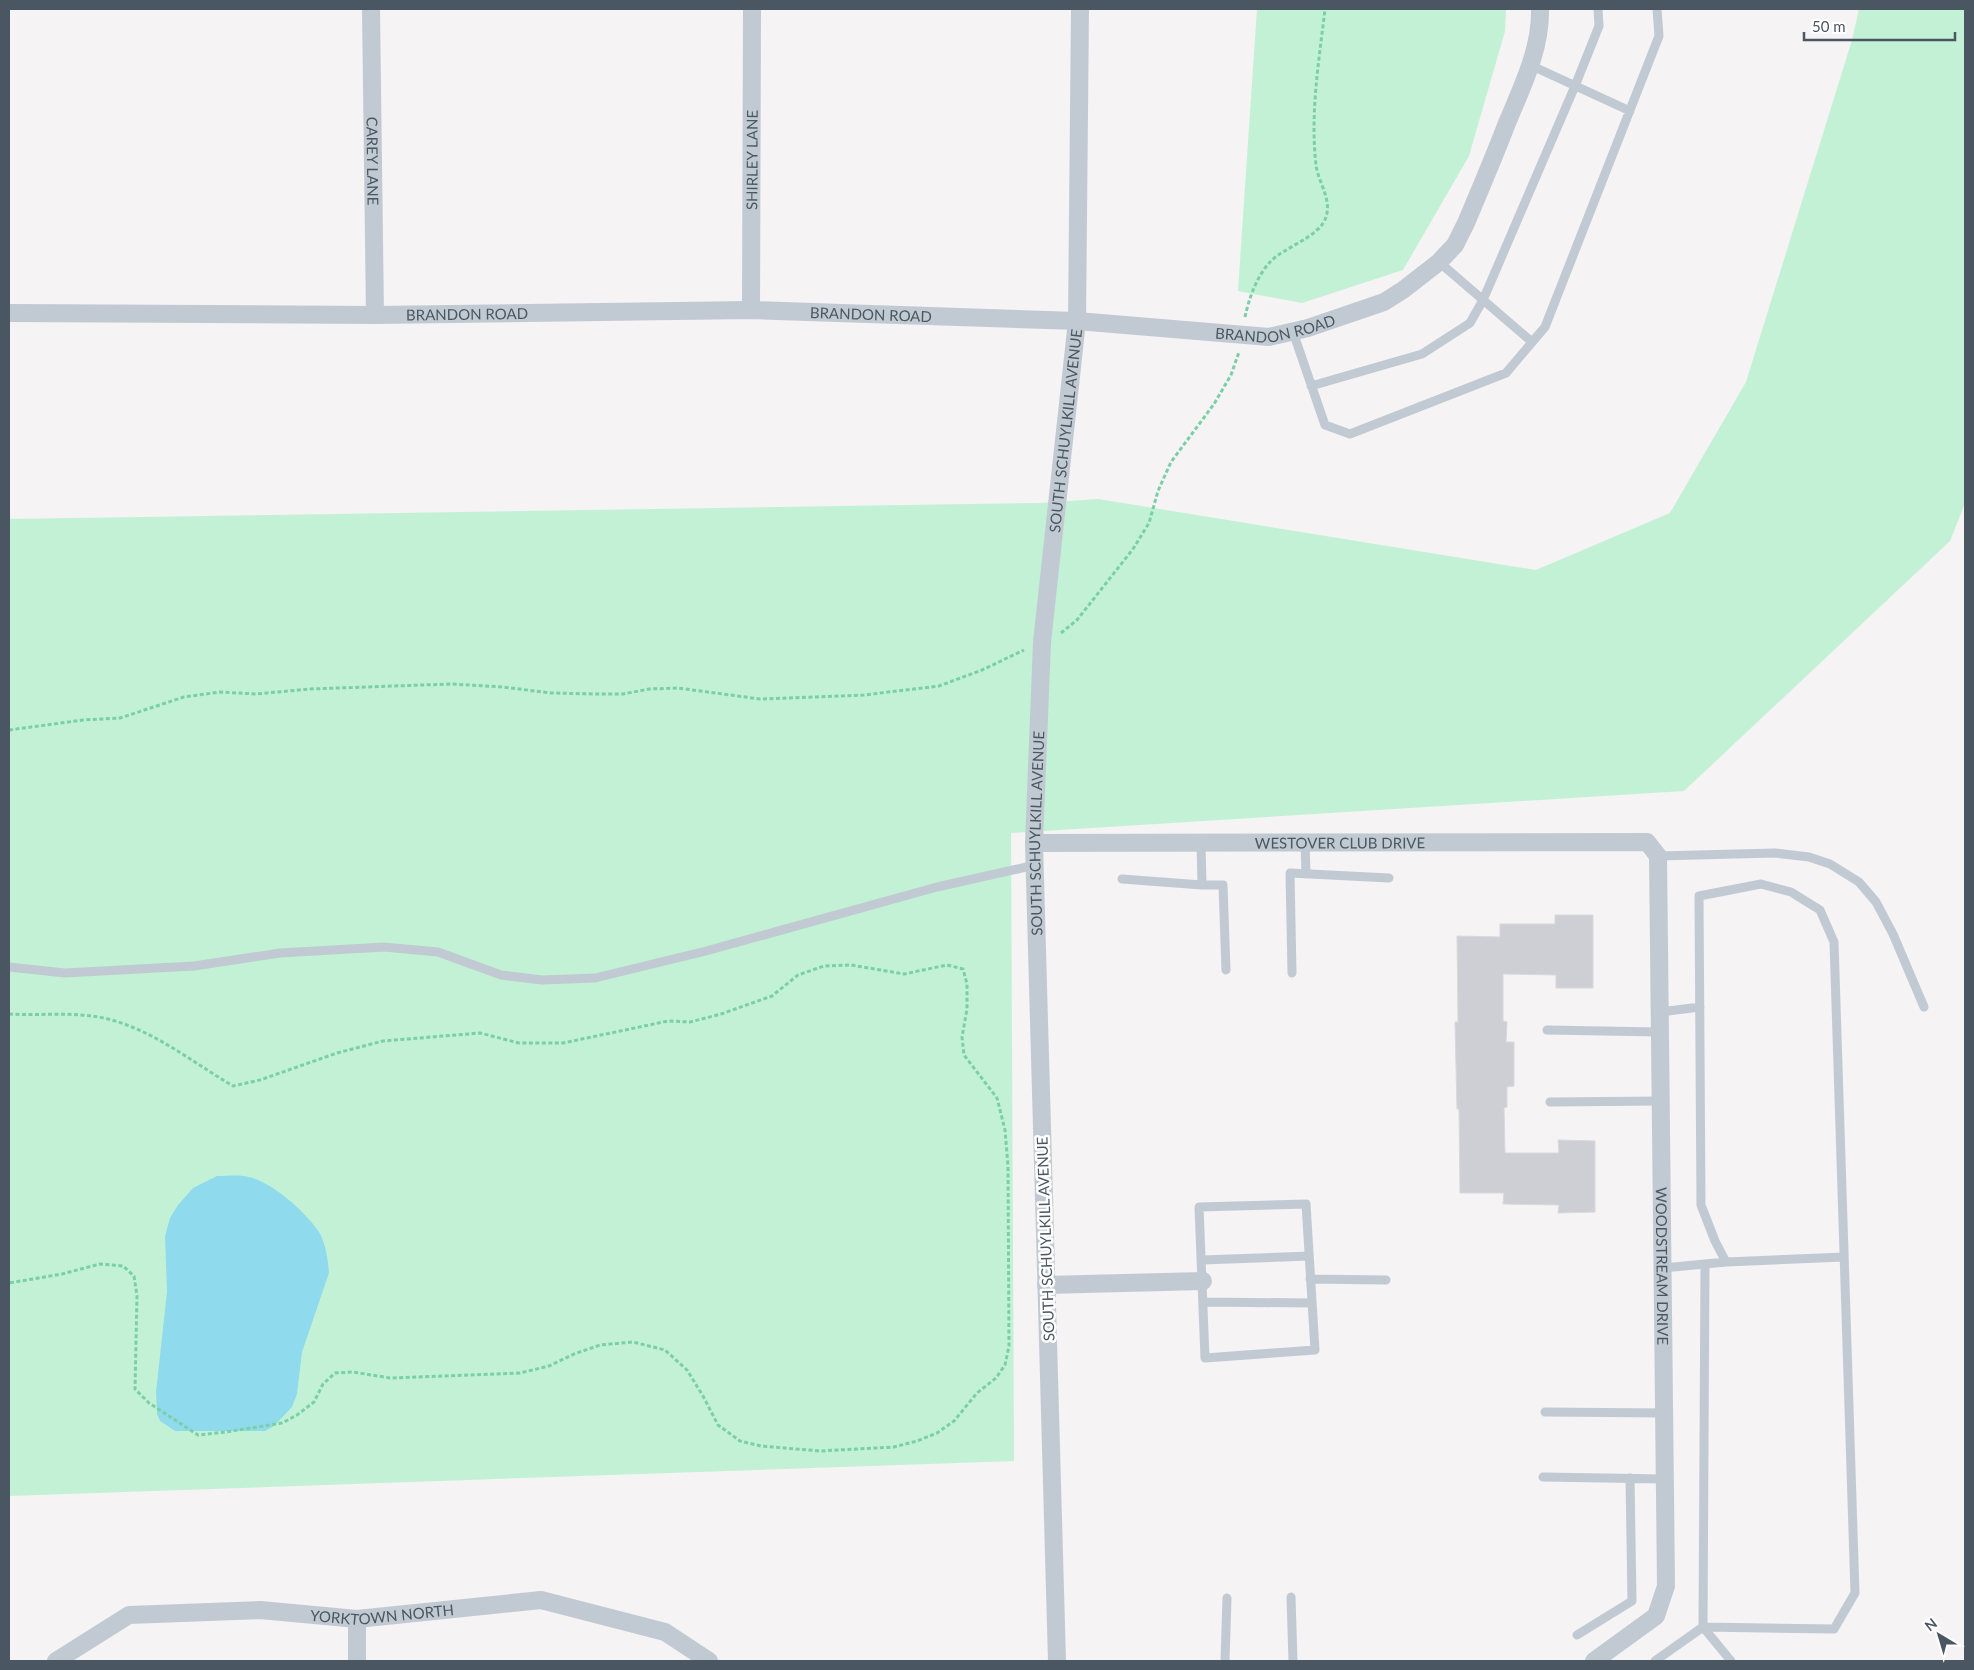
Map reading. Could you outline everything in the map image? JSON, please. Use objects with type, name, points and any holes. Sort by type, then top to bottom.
[{"type":"street","name":"CAREY LANE","points":[[371,9],[375,314]]},
{"type":"street","name":"SHIRLEY LANE","points":[[752,9],[752,310]]},
{"type":"street","name":"SOUTH SCHUYLKILL AVENUE","points":[[1057,1661],[1034,843],[1042,642],[1077,321],[1080,9]]},
{"type":"street","name":"BRANDON ROAD","points":[[9,313],[375,314],[752,310],[1077,321],[1269,337],[1293,332],[1384,302],[1439,262],[1455,245],[1466,224],[1530,65],[1540,22],[1540,9]]},
{"type":"street","name":"WESTOVER CLUB DRIVE","points":[[1034,843],[1648,842],[1658,856]]},
{"type":"street","name":"WOODSTREAM DRIVE","points":[[1594,1661],[1656,1616],[1666,1586],[1658,856]]},
{"type":"street","points":[[1046,1285],[1202,1281]]},
{"type":"street","name":"YORKTOWN NORTH","points":[[56,1661],[129,1615],[260,1610],[357,1619],[541,1600],[664,1632],[709,1661]]},
{"type":"street","points":[[356,1661],[357,1619]]},
{"type":"lane","points":[[1312,386],[1422,354],[1470,322],[1483,300],[1575,86],[1599,26],[1598,9]]},
{"type":"lane","points":[[1293,332],[1325,425],[1350,434],[1506,373],[1545,327],[1659,36],[1657,9]]},
{"type":"lane","points":[[1530,65],[1630,111]]},
{"type":"lane","points":[[1439,262],[1532,342]]},
{"type":"lane","points":[[1201,843],[1202,885]]},
{"type":"lane","points":[[1305,843],[1306,874]]},
{"type":"lane","points":[[1658,856],[1775,853],[1809,857],[1830,864],[1859,882],[1876,902],[1893,934],[1924,1007]]},
{"type":"lane","points":[[9,967],[66,973],[85,972],[194,966],[280,952],[384,947],[438,952],[501,975],[542,980],[595,978],[706,951],[937,886],[1036,865]]},
{"type":"lane","points":[[1292,973],[1290,874],[1389,878]]},
{"type":"lane","points":[[1122,879],[1223,885],[1226,970]]},
{"type":"lane","points":[[1655,1661],[1702,1627],[1834,1628],[1854,1593],[1834,942],[1820,910],[1791,892],[1761,884],[1699,896],[1701,1205],[1715,1241],[1726,1262]]},
{"type":"lane","points":[[1660,1012],[1700,1007]]},
{"type":"lane","points":[[1547,1030],[1660,1032]]},
{"type":"lane","points":[[1550,1102],[1661,1102]]},
{"type":"lane","points":[[1306,1204],[1315,1350],[1205,1358],[1202,1260],[1199,1207],[1306,1204]]},
{"type":"lane","points":[[1202,1260],[1309,1256]]},
{"type":"lane","points":[[1662,1268],[1726,1262],[1844,1257]]},
{"type":"lane","points":[[1704,1264],[1702,1627],[1731,1661]]},
{"type":"lane","points":[[1310,1279],[1386,1280]]},
{"type":"lane","points":[[1203,1302],[1312,1303]]},
{"type":"lane","points":[[1545,1412],[1664,1413]]},
{"type":"lane","points":[[1543,1477],[1665,1479]]},
{"type":"lane","points":[[1577,1635],[1632,1601],[1630,1478]]},
{"type":"lane","points":[[1291,1597],[1293,1661]]},
{"type":"lane","points":[[1225,1661],[1227,1598]]},
{"type":"path","points":[[9,730],[83,720],[120,718],[184,696],[220,692],[256,694],[338,688],[451,684],[503,687],[551,693],[595,694],[623,694],[649,689],[678,688],[760,699],[864,695],[939,686],[982,670],[1061,634],[1078,620],[1133,549],[1149,523],[1158,491],[1171,462],[1189,435],[1214,404],[1230,375],[1239,351],[1245,314],[1256,283],[1271,261],[1318,230],[1326,217],[1327,198],[1316,167],[1314,131],[1316,87],[1325,9]]},
{"type":"path","points":[[9,1014],[70,1014],[107,1019],[137,1028],[174,1048],[202,1068],[233,1086],[260,1080],[337,1053],[384,1041],[480,1034],[519,1043],[563,1043],[668,1021],[690,1022],[721,1014],[772,996],[798,975],[824,966],[851,965],[904,974],[947,965],[963,969],[967,984],[967,1008],[962,1037],[964,1055],[997,1098],[1005,1130],[1008,1166],[1009,1346],[1005,1365],[996,1378],[978,1393],[954,1421],[937,1432],[917,1441],[894,1447],[820,1451],[761,1446],[740,1441],[718,1425],[687,1370],[665,1350],[633,1342],[600,1345],[574,1354],[549,1366],[520,1373],[390,1378],[354,1372],[335,1373],[323,1384],[314,1402],[297,1415],[282,1423],[226,1432],[198,1434],[149,1403],[135,1389],[137,1296],[134,1276],[123,1266],[100,1264],[62,1274],[9,1283]]},
{"type":"green space","points":[[1257,9],[1506,9],[1505,31],[1469,156],[1403,270],[1302,303],[1238,291]]},
{"type":"green space","points":[[1859,9],[1965,9],[1965,503],[1950,541],[1684,791],[1011,833],[1014,1461],[9,1496],[9,519],[1040,503],[1098,499],[1536,570],[1670,513],[1746,382],[1852,40]]},
{"type":"water","points":[[217,1176],[254,1178],[286,1197],[319,1232],[326,1252],[329,1273],[302,1352],[297,1394],[292,1407],[274,1426],[265,1431],[175,1431],[160,1421],[157,1414],[156,1392],[167,1292],[165,1236],[170,1218],[178,1205],[193,1188]]},
{"type":"building","points":[[1555,915],[1593,915],[1593,988],[1556,988],[1556,975],[1503,974],[1503,1021],[1507,1022],[1506,1042],[1514,1042],[1514,1086],[1507,1087],[1507,1107],[1504,1108],[1505,1153],[1559,1153],[1558,1140],[1595,1141],[1595,1212],[1558,1213],[1559,1205],[1503,1204],[1504,1193],[1460,1193],[1455,1022],[1458,1022],[1457,936],[1500,937],[1500,924],[1555,924]]}]
